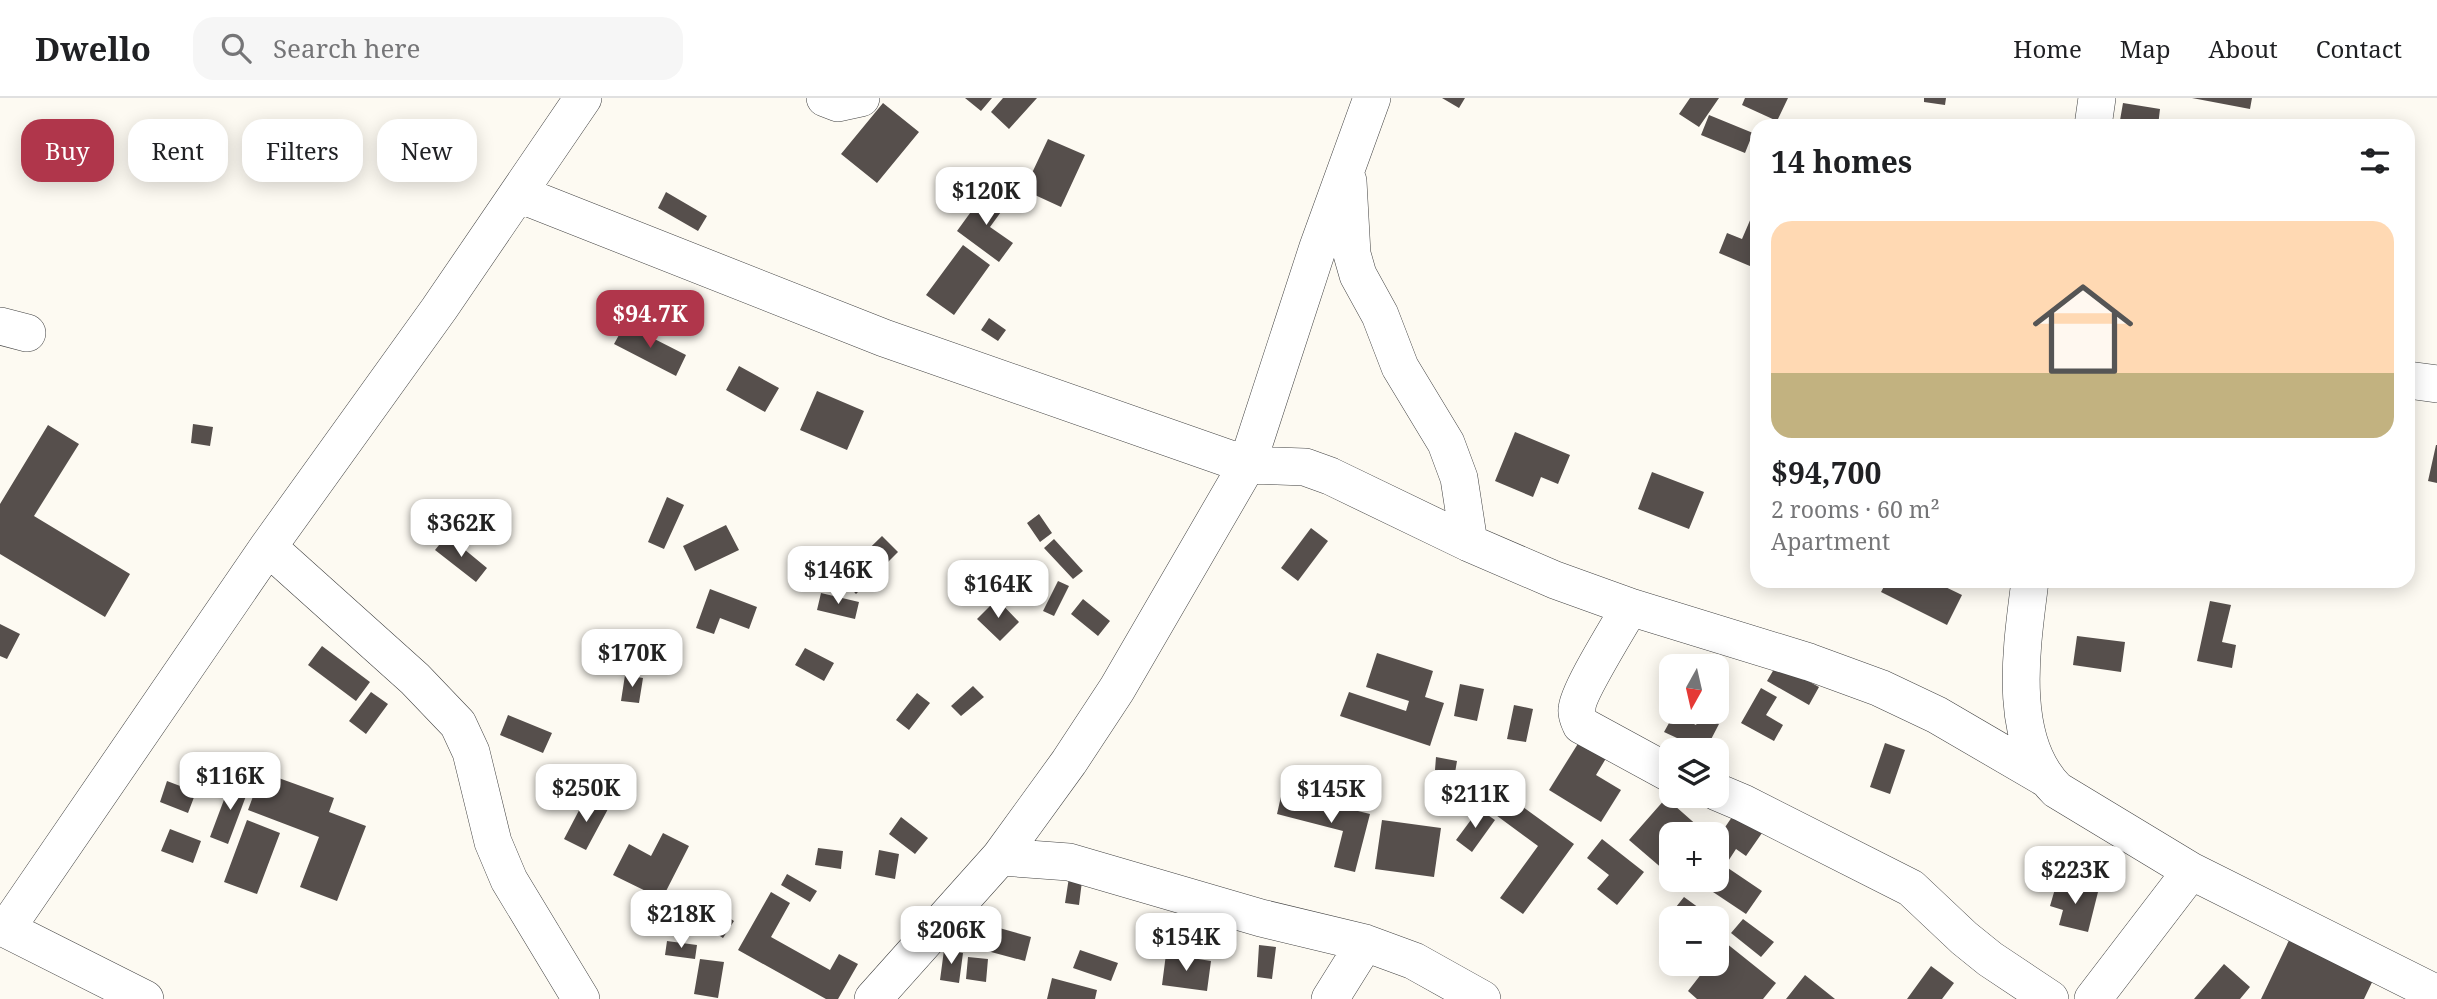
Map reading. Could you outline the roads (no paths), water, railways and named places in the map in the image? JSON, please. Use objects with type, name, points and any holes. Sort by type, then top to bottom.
[{"type":"street","points":[[145,999],[3,928],[268,547],[519,194],[583,98]]},
{"type":"street","points":[[825,98],[838,103],[861,98]]},
{"type":"street","points":[[873,999],[1000,857],[1117,689],[1247,465],[1318,247],[1372,98]]},
{"type":"street","points":[[2094,119],[2097,98]]},
{"type":"street","points":[[1348,166],[1352,254],[1358,275],[1380,315],[1400,367],[1446,443],[1459,478],[1469,543]]},
{"type":"street","points":[[519,194],[884,338],[1247,465],[1304,467],[1330,476],[1469,543],[1555,580],[1630,607],[1809,662],[1880,688],[1937,715],[2045,778],[2057,790],[2191,871],[2437,994]]},
{"type":"street","points":[[2415,381],[2437,384]]},
{"type":"street","points":[[268,547],[415,679],[458,724],[471,752],[493,842],[509,880],[581,999]]},
{"type":"street","points":[[2028,588],[2023,636],[2022,710],[2028,739],[2045,778]]},
{"type":"street","points":[[1630,607],[1576,707],[1581,725],[1659,767]]},
{"type":"street","points":[[1729,797],[1911,888],[1972,945],[2050,999]]},
{"type":"street","points":[[1000,857],[1069,862],[1261,918],[1365,943],[1414,961],[1482,999]]},
{"type":"street","points":[[2093,999],[2191,871]]},
{"type":"street","points":[[1330,999],[1365,943]]}]
